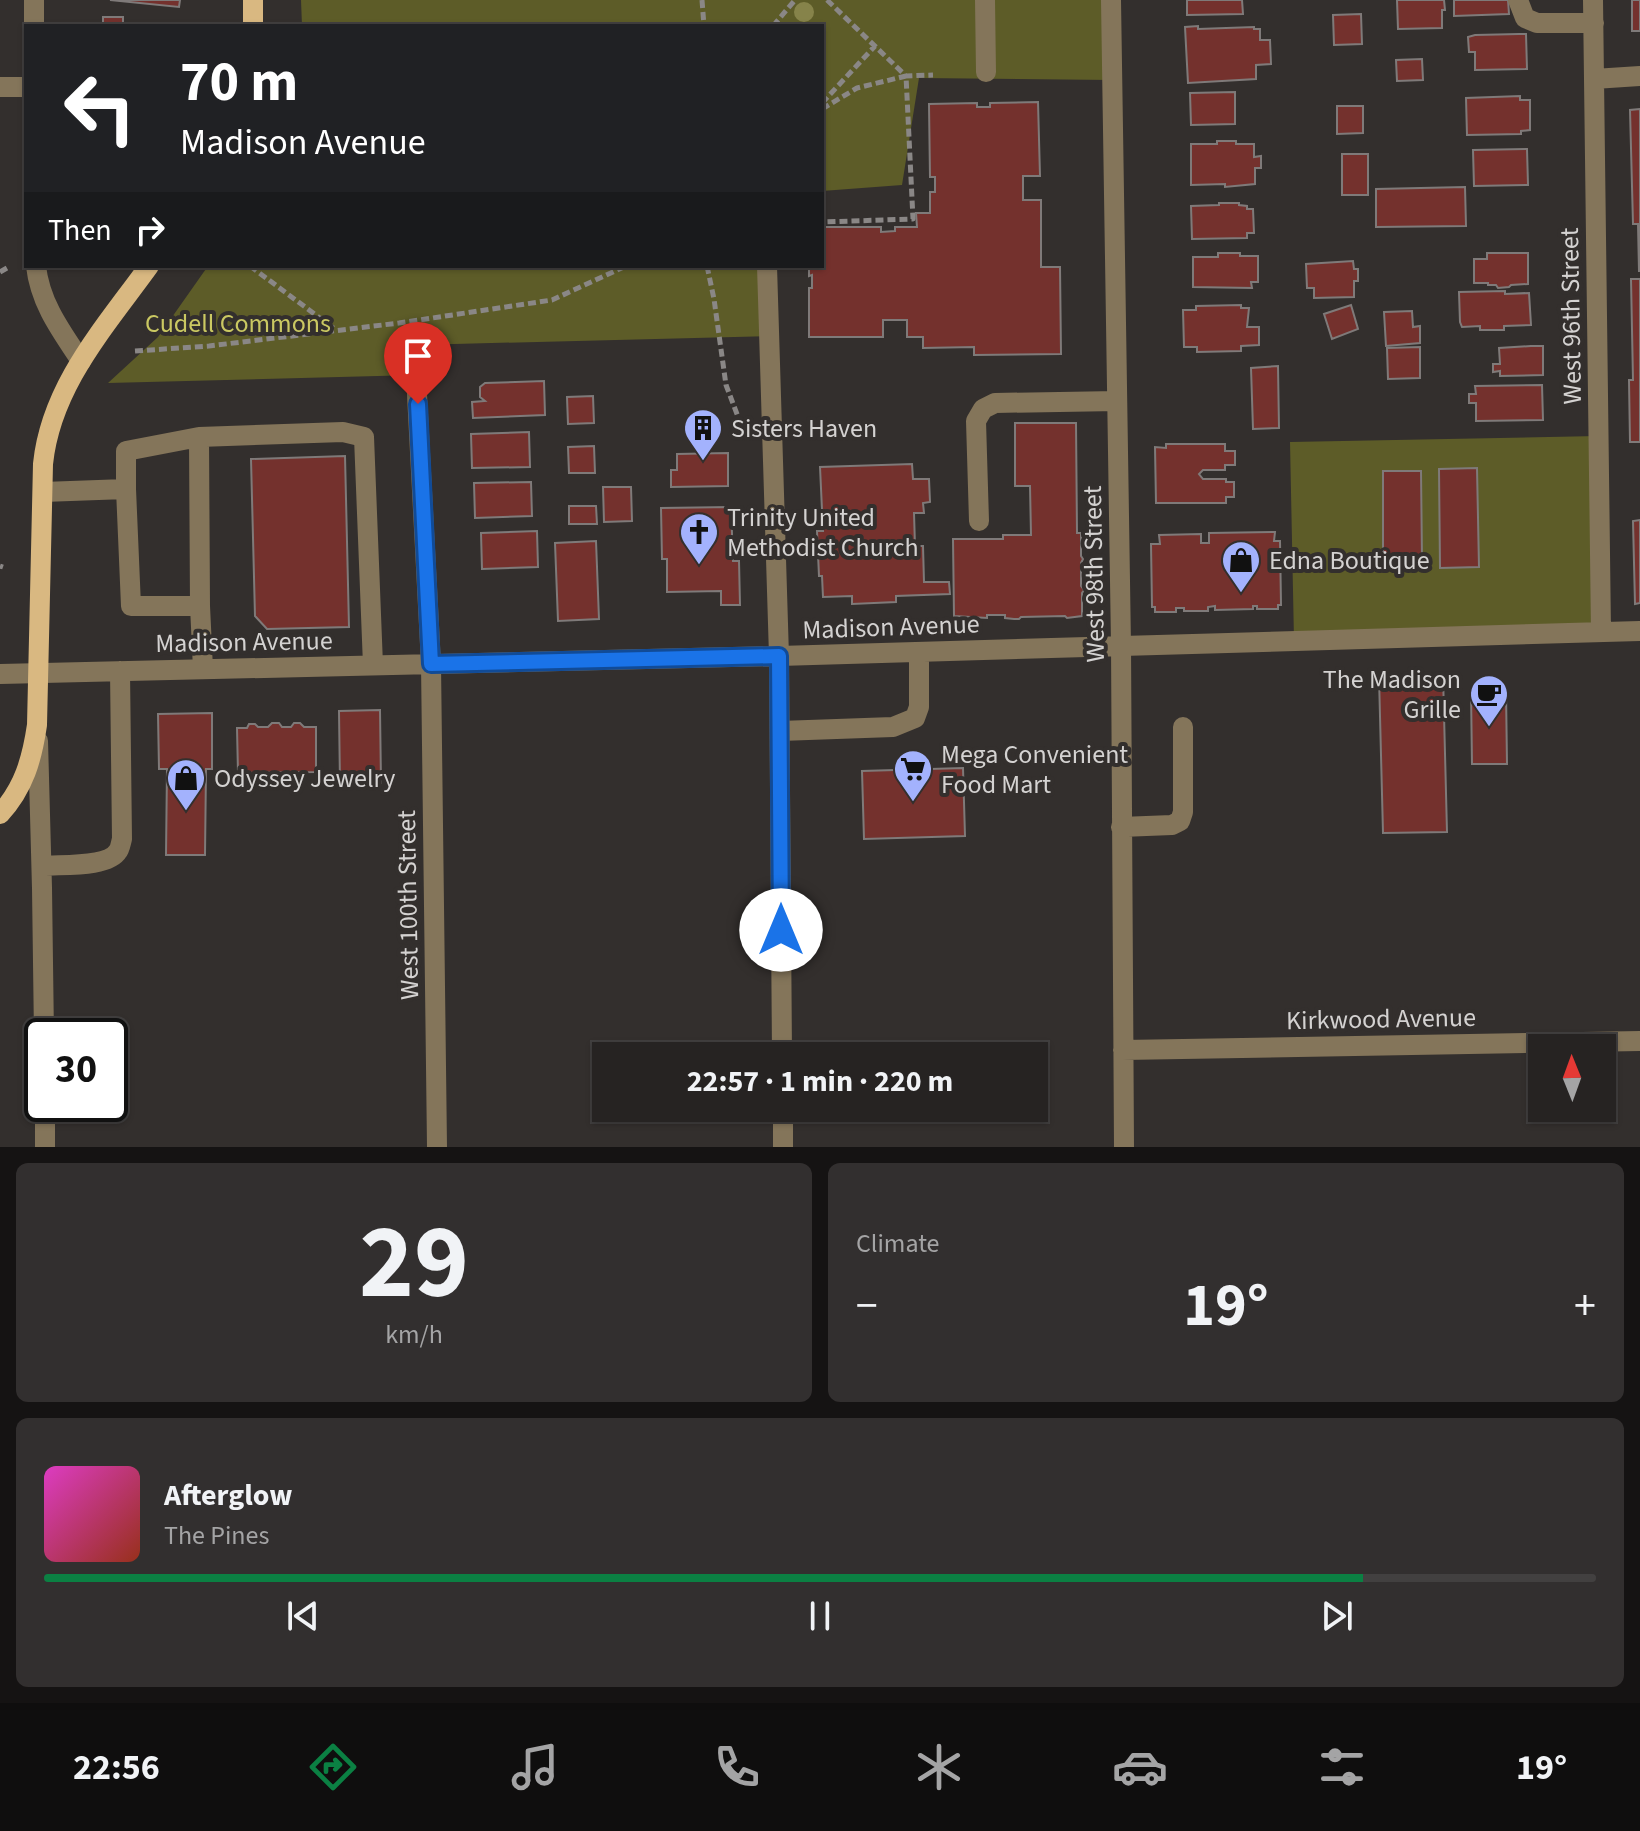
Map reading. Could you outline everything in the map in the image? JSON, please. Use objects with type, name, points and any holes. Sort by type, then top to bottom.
[{"type":"main road","points":[[253,0],[253,24]]},
{"type":"main road","points":[[0,814],[25,777],[37,725],[43,464],[50,425],[62,393],[81,361],[148,268]]},
{"type":"street","points":[[34,0],[34,24]]},
{"type":"street","points":[[985,0],[986,72]]},
{"type":"street","name":"West 98th Street","points":[[1111,0],[1121,645],[1124,1147]]},
{"type":"street","points":[[1518,0],[1525,18],[1537,23],[1594,23]]},
{"type":"street","name":"West 96th Street","points":[[1593,0],[1601,632]]},
{"type":"street","points":[[1594,79],[1640,76]]},
{"type":"street","points":[[0,87],[24,87]]},
{"type":"street","points":[[36,268],[48,308],[81,361]]},
{"type":"street","points":[[767,268],[779,656],[782,1042]]},
{"type":"street","name":"West 100th Street","points":[[416,375],[431,664],[437,1147]]},
{"type":"street","points":[[979,521],[976,421],[983,409],[995,403],[1117,401]]},
{"type":"street","points":[[200,606],[131,606],[126,451],[199,437],[343,432],[364,437],[373,665]]},
{"type":"street","points":[[199,437],[203,669]]},
{"type":"street","points":[[43,492],[126,489]]},
{"type":"street","name":"Madison Avenue","points":[[0,674],[779,656],[1640,631]]},
{"type":"street","points":[[780,731],[893,727],[915,718],[919,707],[919,652]]},
{"type":"street","points":[[42,866],[94,863],[110,859],[119,851],[122,839],[120,671]]},
{"type":"street","points":[[37,725],[44,1018]]},
{"type":"street","points":[[1121,827],[1172,825],[1180,821],[1183,812],[1183,727]]},
{"type":"street","name":"Kirkwood Avenue","points":[[1123,1050],[1640,1041]]},
{"type":"street","points":[[45,1122],[45,1147]]},
{"type":"street","points":[[783,1122],[783,1147]]},
{"type":"path","points":[[702,0],[704,24]]},
{"type":"path","points":[[775,24],[795,0]]},
{"type":"path","points":[[824,222],[913,219],[906,76],[827,0]]},
{"type":"path","points":[[824,104],[875,46]]},
{"type":"path","points":[[824,105],[857,88],[906,76],[933,75]]},
{"type":"path","points":[[0,272],[7,268]]},
{"type":"path","points":[[253,268],[337,330]]},
{"type":"path","points":[[135,351],[209,346],[552,300],[622,268]]},
{"type":"path","points":[[707,268],[726,385],[751,446]]},
{"type":"green space","points":[[301,0],[1111,0],[1112,80],[919,78],[902,185],[824,191],[824,24],[302,24]]},
{"type":"green space","name":"Cudell Commons","points":[[207,268],[767,268],[769,336],[417,345],[416,375],[108,383],[158,337]]},
{"type":"green space","points":[[1598,436],[1601,632],[1294,640],[1290,442]]},
{"type":"building","points":[[110,0],[180,0],[179,7]]},
{"type":"building","points":[[1187,0],[1242,0],[1243,14],[1187,15]]},
{"type":"building","points":[[1397,0],[1444,0],[1442,28],[1398,29]]},
{"type":"building","points":[[1454,0],[1508,0],[1509,14],[1454,16]]},
{"type":"building","points":[[1632,0],[1640,0],[1640,31],[1632,31]]},
{"type":"building","points":[[1361,14],[1362,44],[1334,45],[1333,15]]},
{"type":"building","points":[[103,17],[123,17],[123,23],[150,23],[150,24],[103,24]]},
{"type":"building","points":[[1198,26],[1198,29],[1260,29],[1260,40],[1270,40],[1271,64],[1256,65],[1256,79],[1188,83],[1185,27]]},
{"type":"building","points":[[1526,34],[1527,69],[1475,70],[1475,52],[1469,52],[1468,37]]},
{"type":"building","points":[[1422,59],[1423,80],[1397,81],[1396,60]]},
{"type":"building","points":[[1235,92],[1235,124],[1191,125],[1190,93]]},
{"type":"building","points":[[1520,96],[1520,100],[1530,100],[1530,130],[1521,131],[1521,134],[1467,135],[1466,98]]},
{"type":"building","points":[[1038,102],[1040,176],[1023,176],[1023,200],[1041,200],[1041,267],[1060,267],[1061,354],[974,355],[974,347],[923,348],[923,337],[907,337],[907,320],[883,320],[883,337],[809,337],[812,275],[809,276],[809,268],[824,268],[824,227],[881,227],[881,232],[895,231],[895,227],[917,227],[916,213],[930,213],[930,192],[935,192],[935,177],[930,177],[929,104],[977,103],[977,107],[990,107],[990,103]]},
{"type":"building","points":[[1337,106],[1363,106],[1363,133],[1337,134]]},
{"type":"building","points":[[1640,109],[1639,271],[1638,224],[1633,224],[1630,110]]},
{"type":"building","points":[[1217,141],[1254,144],[1254,157],[1261,156],[1261,168],[1255,168],[1255,184],[1225,187],[1225,184],[1191,185],[1191,144],[1217,144]]},
{"type":"building","points":[[1527,149],[1528,185],[1474,186],[1473,150]]},
{"type":"building","points":[[1342,154],[1368,154],[1368,195],[1342,195]]},
{"type":"building","points":[[1465,187],[1466,226],[1376,227],[1376,189]]},
{"type":"building","points":[[1239,203],[1253,209],[1254,233],[1247,233],[1247,238],[1192,239],[1191,206]]},
{"type":"building","points":[[1218,253],[1258,256],[1258,282],[1251,282],[1252,288],[1193,287],[1193,257],[1218,257]]},
{"type":"building","points":[[1487,253],[1528,253],[1528,284],[1498,288],[1488,283],[1474,283],[1474,259],[1487,259]]},
{"type":"building","points":[[1353,261],[1354,269],[1358,269],[1354,297],[1314,298],[1314,288],[1307,288],[1306,264]]},
{"type":"building","points":[[1631,279],[1640,279],[1640,442],[1630,442],[1629,380],[1633,380]]},
{"type":"building","points":[[1505,291],[1505,294],[1529,293],[1531,325],[1504,326],[1504,330],[1462,327],[1459,292]]},
{"type":"building","points":[[1241,305],[1241,308],[1249,308],[1247,327],[1259,327],[1259,345],[1241,346],[1241,351],[1197,352],[1197,347],[1184,347],[1183,310],[1196,310],[1196,306]]},
{"type":"building","points":[[1351,305],[1358,329],[1332,339],[1324,314]]},
{"type":"building","points":[[1412,311],[1413,327],[1420,326],[1420,343],[1386,346],[1384,312]]},
{"type":"building","points":[[1543,346],[1543,375],[1500,376],[1500,371],[1493,372],[1493,364],[1500,364],[1499,348]]},
{"type":"building","points":[[1420,347],[1420,378],[1388,379],[1387,348]]},
{"type":"building","points":[[1278,366],[1279,428],[1253,429],[1251,368]]},
{"type":"building","points":[[544,381],[545,415],[473,418],[472,402],[485,401],[480,397],[480,387],[485,383]]},
{"type":"building","points":[[1542,385],[1543,420],[1476,421],[1476,403],[1469,403],[1469,394],[1476,394],[1475,386]]},
{"type":"building","points":[[593,396],[594,423],[568,424],[567,397]]},
{"type":"building","points":[[1015,423],[1076,423],[1077,533],[1081,533],[1081,586],[1084,590],[1082,616],[1014,619],[1005,618],[1005,615],[987,615],[987,618],[954,616],[953,539],[1003,539],[1003,535],[1031,535],[1030,486],[1015,486]]},
{"type":"building","points":[[529,432],[530,467],[472,468],[471,434]]},
{"type":"building","points":[[1166,444],[1225,444],[1225,451],[1235,451],[1235,465],[1225,465],[1225,470],[1203,470],[1199,474],[1203,479],[1234,482],[1234,497],[1226,497],[1226,503],[1156,503],[1155,447],[1166,448]]},
{"type":"building","points":[[594,446],[595,473],[569,473],[568,447]]},
{"type":"building","name":"Sisters Haven","points":[[728,453],[728,486],[671,487],[671,470],[677,470],[677,454]]},
{"type":"building","points":[[345,456],[349,627],[267,629],[255,616],[251,459]]},
{"type":"building","points":[[912,464],[913,479],[929,479],[930,502],[923,503],[924,513],[914,513],[915,546],[923,546],[924,582],[949,582],[950,594],[896,596],[896,602],[852,604],[852,596],[823,597],[817,531],[823,531],[820,467]]},
{"type":"building","points":[[1477,468],[1479,567],[1440,568],[1439,469]]},
{"type":"building","points":[[1383,471],[1421,471],[1422,560],[1383,560]]},
{"type":"building","points":[[531,482],[532,516],[475,518],[474,483]]},
{"type":"building","points":[[603,487],[631,487],[632,521],[604,522]]},
{"type":"building","points":[[569,506],[596,506],[597,524],[569,524]]},
{"type":"building","points":[[731,507],[733,561],[739,561],[740,605],[721,605],[721,591],[667,592],[667,559],[662,559],[661,508]]},
{"type":"building","points":[[1640,520],[1640,603],[1635,604],[1633,521]]},
{"type":"building","points":[[537,531],[538,567],[482,569],[481,533]]},
{"type":"building","points":[[1275,532],[1274,541],[1280,541],[1281,605],[1278,609],[1257,609],[1253,606],[1253,609],[1215,610],[1215,606],[1208,607],[1208,611],[1176,608],[1176,612],[1155,612],[1155,607],[1152,607],[1151,544],[1160,544],[1159,535],[1201,534],[1201,543],[1209,543],[1209,533]]},
{"type":"building","points":[[596,541],[599,619],[558,621],[555,543]]},
{"type":"building","points":[[1443,675],[1447,832],[1383,833],[1379,677]]},
{"type":"building","name":"The Madison Grille","points":[[1471,691],[1506,691],[1507,764],[1472,764]]},
{"type":"building","points":[[380,710],[381,783],[340,784],[339,711]]},
{"type":"building","name":"Odyssey Jewelry","points":[[212,713],[212,769],[206,769],[205,855],[166,855],[167,769],[159,769],[158,714]]},
{"type":"building","points":[[279,723],[282,727],[300,723],[304,727],[316,727],[316,772],[238,773],[237,728],[247,728],[249,724],[268,727]]},
{"type":"building","name":"Mega Convenient Food Mart","points":[[963,768],[965,836],[864,839],[862,771]]},
{"type":"place","name":"Sisters Haven","points":[[703,462]]},
{"type":"place","name":"Trinity United Methodist Church","points":[[699,566]]},
{"type":"place","name":"Edna Boutique","points":[[1241,594]]},
{"type":"place","name":"The Madison Grille","points":[[1489,728]]},
{"type":"place","name":"Mega Convenient Food Mart","points":[[913,803]]},
{"type":"place","name":"Odyssey Jewelry","points":[[186,812]]},
{"type":"route","points":[[418,404],[431,664],[779,656],[781,930]]}]
